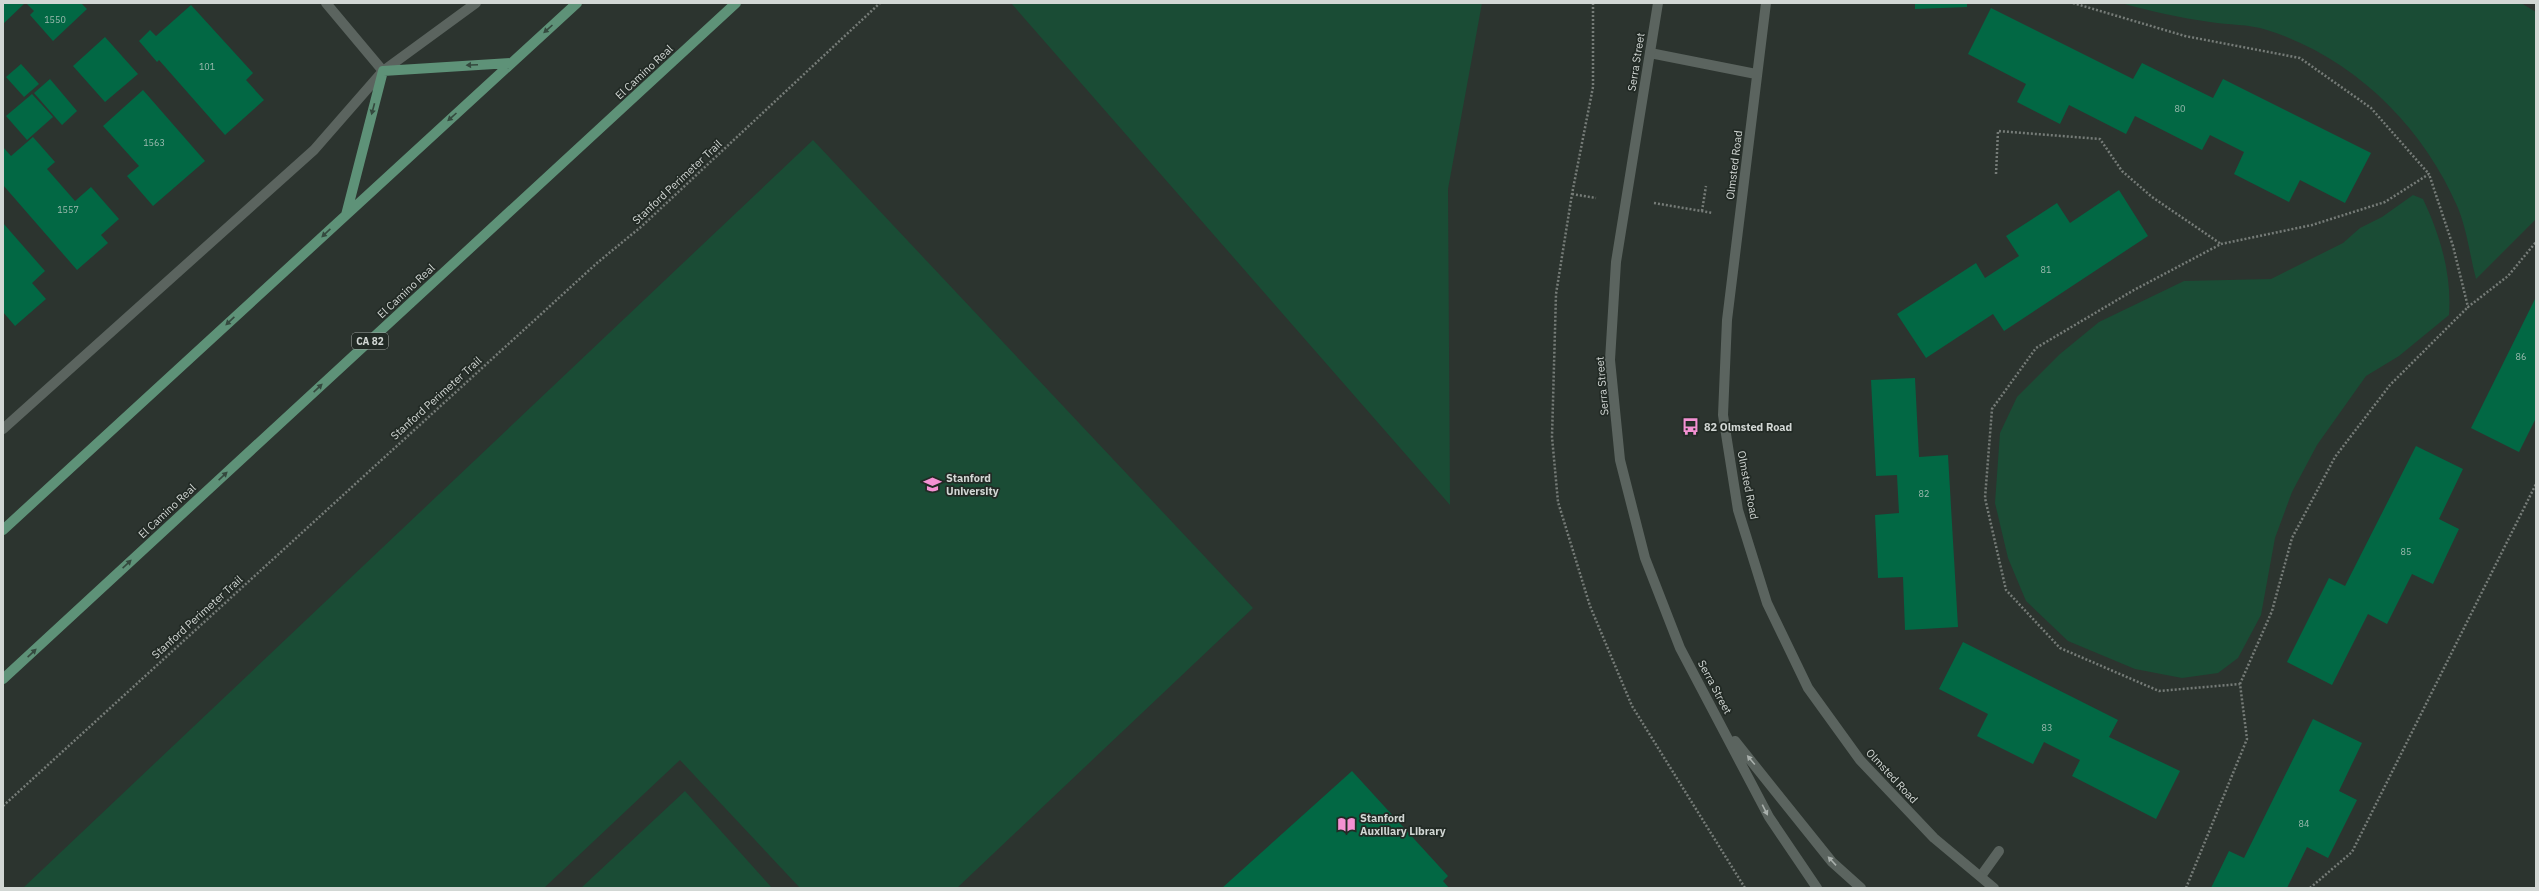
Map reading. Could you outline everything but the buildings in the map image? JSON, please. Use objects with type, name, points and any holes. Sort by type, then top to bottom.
[{"type":"main road","points":[[3,530],[577,3]]},
{"type":"main road","name":"El Camino Real","points":[[3,679],[736,3]]},
{"type":"main road","points":[[346,215],[383,71],[511,63]]},
{"type":"street","points":[[326,3],[383,71]]},
{"type":"street","points":[[3,429],[314,150],[383,71],[476,3]]},
{"type":"street","name":"Serra Street","points":[[1658,3],[1624,200],[1616,262],[1610,360],[1620,460],[1645,558],[1680,648],[1769,817],[1817,888]]},
{"type":"street","name":"Olmsted Road","points":[[1766,3],[1756,74],[1727,320],[1723,414],[1738,510],[1767,603],[1808,688],[1860,760],[1934,838],[1994,888]]},
{"type":"street","points":[[1650,53],[1756,74]]},
{"type":"street","name":"Serra Street","points":[[1722,726],[1832,862],[1861,888]]},
{"type":"street","points":[[1981,876],[1999,851]]},
{"type":"path","name":"Stanford Perimeter Trail","points":[[3,806],[591,268],[642,226],[880,3]]},
{"type":"path","points":[[2073,3],[2185,36],[2300,58],[2371,108],[2429,174],[2453,246],[2468,307]]},
{"type":"path","points":[[1996,174],[1998,131],[2100,139],[2128,176],[2152,197],[2221,244]]},
{"type":"path","points":[[2240,684],[2159,691],[2060,648],[2006,590],[1985,498],[1992,409],[2036,348],[2134,290],[2221,244],[2312,225],[2385,202],[2429,174]]},
{"type":"path","points":[[1702,210],[1706,186]]},
{"type":"path","points":[[1572,194],[1596,198]]},
{"type":"path","points":[[1654,204],[1702,210],[1713,213]]},
{"type":"path","points":[[2186,888],[2246,739],[2240,684],[2272,611],[2292,538],[2335,458],[2390,385],[2468,307],[2508,276],[2536,242]]},
{"type":"path","points":[[2310,888],[2352,852],[2536,484]]},
{"type":"green space","points":[[1011,3],[1482,3],[1448,189],[1450,505]]},
{"type":"green space","points":[[2121,3],[2521,3],[2536,12],[2536,219],[2476,279],[2461,216],[2443,178],[2425,149],[2405,123],[2382,98],[2356,77],[2328,58],[2298,42],[2267,30],[2188,18]]},
{"type":"green space","points":[[813,140],[1253,608],[957,888],[800,888],[680,760],[544,888],[23,888]]},
{"type":"green space","points":[[2413,195],[2423,199],[2435,227],[2444,255],[2449,285],[2449,315],[2399,356],[2366,376],[2317,445],[2292,492],[2275,538],[2261,615],[2238,658],[2218,673],[2182,678],[2135,669],[2068,641],[2026,601],[2008,558],[1995,503],[2000,433],[2017,397],[2060,354],[2099,322],[2184,281],[2271,279],[2343,243],[2360,228],[2382,217]]},
{"type":"green space","points":[[685,791],[772,888],[581,888]]},
{"type":"place","name":"82 Olmsted Road","points":[[1691,427]]},
{"type":"place","name":"Stanford University","points":[[933,484]]},
{"type":"place","name":"Stanford Auxiliary Library","points":[[1347,824]]}]
